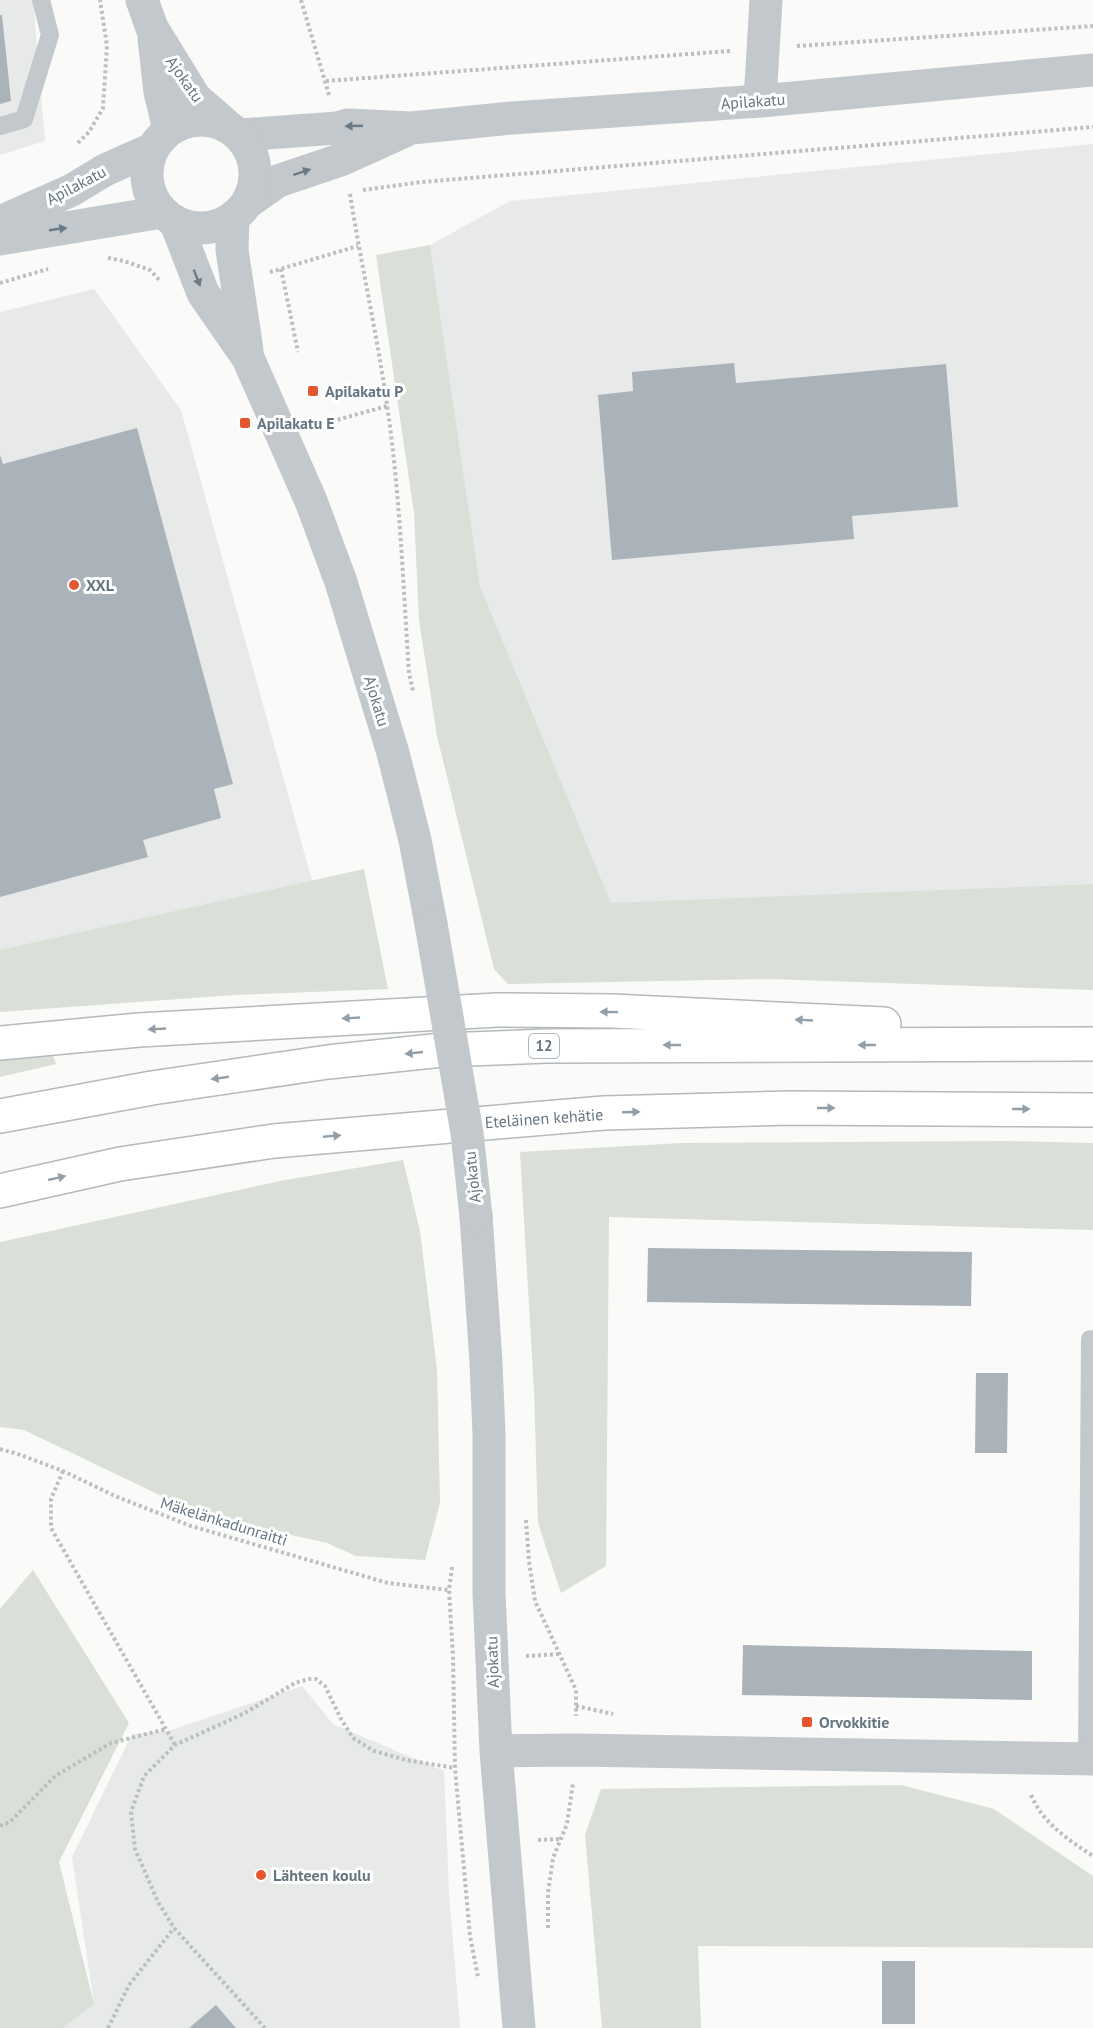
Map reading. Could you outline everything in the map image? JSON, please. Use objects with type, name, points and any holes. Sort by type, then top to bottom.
[{"type":"highway","points":[[0,1043],[139,1030],[497,1010],[612,1011],[1093,1033]]},
{"type":"highway","name":"12","points":[[0,1116],[152,1088],[328,1062],[442,1050],[547,1046],[1093,1044]]},
{"type":"highway","name":"Eteläinen kehätie","points":[[0,1191],[120,1164],[273,1141],[592,1114],[789,1108],[1093,1110]]},
{"type":"street","points":[[760,101],[765,48],[766,0]]},
{"type":"street","name":"Ajokatu","points":[[147,14],[195,98],[232,129]]},
{"type":"street","name":"Ajokatu","points":[[147,14],[160,92],[161,139]]},
{"type":"street","name":"Apilakatu","points":[[232,129],[337,128],[348,125],[412,128],[512,118],[760,101],[1093,70]]},
{"type":"street","points":[[198,119],[232,129],[250,149],[255,163],[255,180],[242,208],[218,226],[204,229],[190,228],[169,218],[154,202],[149,192],[146,171],[148,159],[161,139],[181,123],[198,119]]},
{"type":"street","name":"Apilakatu","points":[[242,208],[278,180],[343,159],[412,128]]},
{"type":"street","name":"Apilakatu","points":[[0,222],[72,190],[161,139]]},
{"type":"street","name":"Ajokatu","points":[[242,208],[232,250],[248,358]]},
{"type":"street","name":"Ajokatu","points":[[169,218],[203,293],[248,358],[311,501],[340,582],[393,753],[415,840],[467,1133],[476,1216],[489,1413],[489,1593],[496,1751],[519,2028]]},
{"type":"street","name":"Apilakatu","points":[[0,239],[169,218]]},
{"type":"street","points":[[496,1751],[577,1750],[1090,1759]]},
{"type":"lane","points":[[0,126],[24,119],[50,34],[41,0]]},
{"type":"lane","points":[[1090,1339],[1090,1759]]},
{"type":"path","points":[[76,145],[89,132],[103,108],[107,46],[100,0]]},
{"type":"path","points":[[326,81],[1093,26]]},
{"type":"path","points":[[360,190],[422,182],[1093,127]]},
{"type":"path","points":[[358,246],[387,406],[396,477],[409,673],[414,696]]},
{"type":"path","points":[[281,269],[298,352]]},
{"type":"path","points":[[326,423],[387,406]]},
{"type":"path","name":"Mäkelänkadunraitti","points":[[0,1449],[63,1471],[115,1496],[191,1526],[388,1583],[449,1590]]},
{"type":"path","points":[[63,1471],[51,1499],[51,1527],[175,1745]]},
{"type":"path","points":[[535,1600],[576,1690],[577,1750],[567,1824],[553,1858],[548,1893],[548,1938]]},
{"type":"path","points":[[265,2028],[174,1928],[158,1902],[135,1849],[131,1812],[144,1776],[175,1745],[245,1713],[295,1683],[309,1678],[316,1679],[325,1686],[353,1738],[374,1751],[406,1760],[456,1768]]},
{"type":"path","points":[[0,1826],[10,1822],[55,1776],[111,1743],[166,1729]]},
{"type":"path","points":[[1030,1795],[1037,1809],[1051,1826],[1093,1856]]},
{"type":"path","points":[[108,2028],[129,1984],[174,1928]]},
{"type":"shaded area","points":[[0,0],[33,0],[45,141],[0,155]]},
{"type":"shaded area","points":[[1093,144],[1093,884],[611,904],[480,586],[430,245],[510,201]]},
{"type":"shaded area","points":[[430,245],[480,586],[611,903],[1093,884],[1093,990],[769,979],[508,984],[494,969],[437,736],[419,620],[414,513],[376,255]]},
{"type":"shaded area","points":[[94,289],[181,410],[313,884],[0,952],[0,312]]},
{"type":"shaded area","points":[[364,869],[388,989],[234,995],[0,1012],[0,950]]},
{"type":"shaded area","points":[[52,1053],[56,1064],[0,1077],[0,1060]]},
{"type":"shaded area","points":[[1005,1141],[1093,1143],[1093,1230],[609,1217],[606,1566],[561,1593],[538,1523],[534,1390],[520,1152],[682,1143]]},
{"type":"shaded area","points":[[403,1160],[420,1231],[437,1369],[440,1503],[425,1560],[356,1556],[327,1543],[199,1514],[24,1430],[0,1427],[0,1242],[280,1181]]},
{"type":"shaded area","points":[[33,1570],[129,1723],[59,1862],[94,2004],[62,2028],[0,2028],[0,1609]]},
{"type":"shaded area","name":"Lähteen koulu","points":[[302,1686],[333,1724],[444,1771],[449,1892],[460,2028],[62,2028],[94,2004],[72,1857],[132,1734],[168,1731]]},
{"type":"shaded area","points":[[901,1785],[994,1809],[1093,1876],[1093,1948],[698,1946],[701,2028],[602,2028],[585,1835],[601,1789]]},
{"type":"building","points":[[0,15],[2,15],[11,101],[0,104]]},
{"type":"building","points":[[734,363],[736,383],[946,364],[958,507],[852,516],[854,539],[612,560],[598,395],[633,391],[632,372]]},
{"type":"building","points":[[137,428],[233,784],[214,789],[221,818],[143,840],[148,857],[0,897],[0,455],[3,464]]},
{"type":"building","points":[[648,1248],[972,1252],[971,1306],[647,1302]]},
{"type":"building","points":[[976,1373],[1008,1373],[1007,1453],[975,1453]]},
{"type":"building","points":[[743,1645],[1032,1651],[1032,1700],[742,1695]]},
{"type":"building","points":[[882,1961],[915,1961],[915,2024],[882,2024]]},
{"type":"building","points":[[216,2005],[236,2028],[189,2028]]},
{"type":"place","name":"Apilakatu P","points":[[313,391]]},
{"type":"place","name":"Apilakatu E","points":[[245,423]]},
{"type":"place","name":"XXL","points":[[74,585]]},
{"type":"place","name":"Orvokkitie","points":[[807,1722]]},
{"type":"place","name":"Lähteen koulu","points":[[261,1875]]}]
